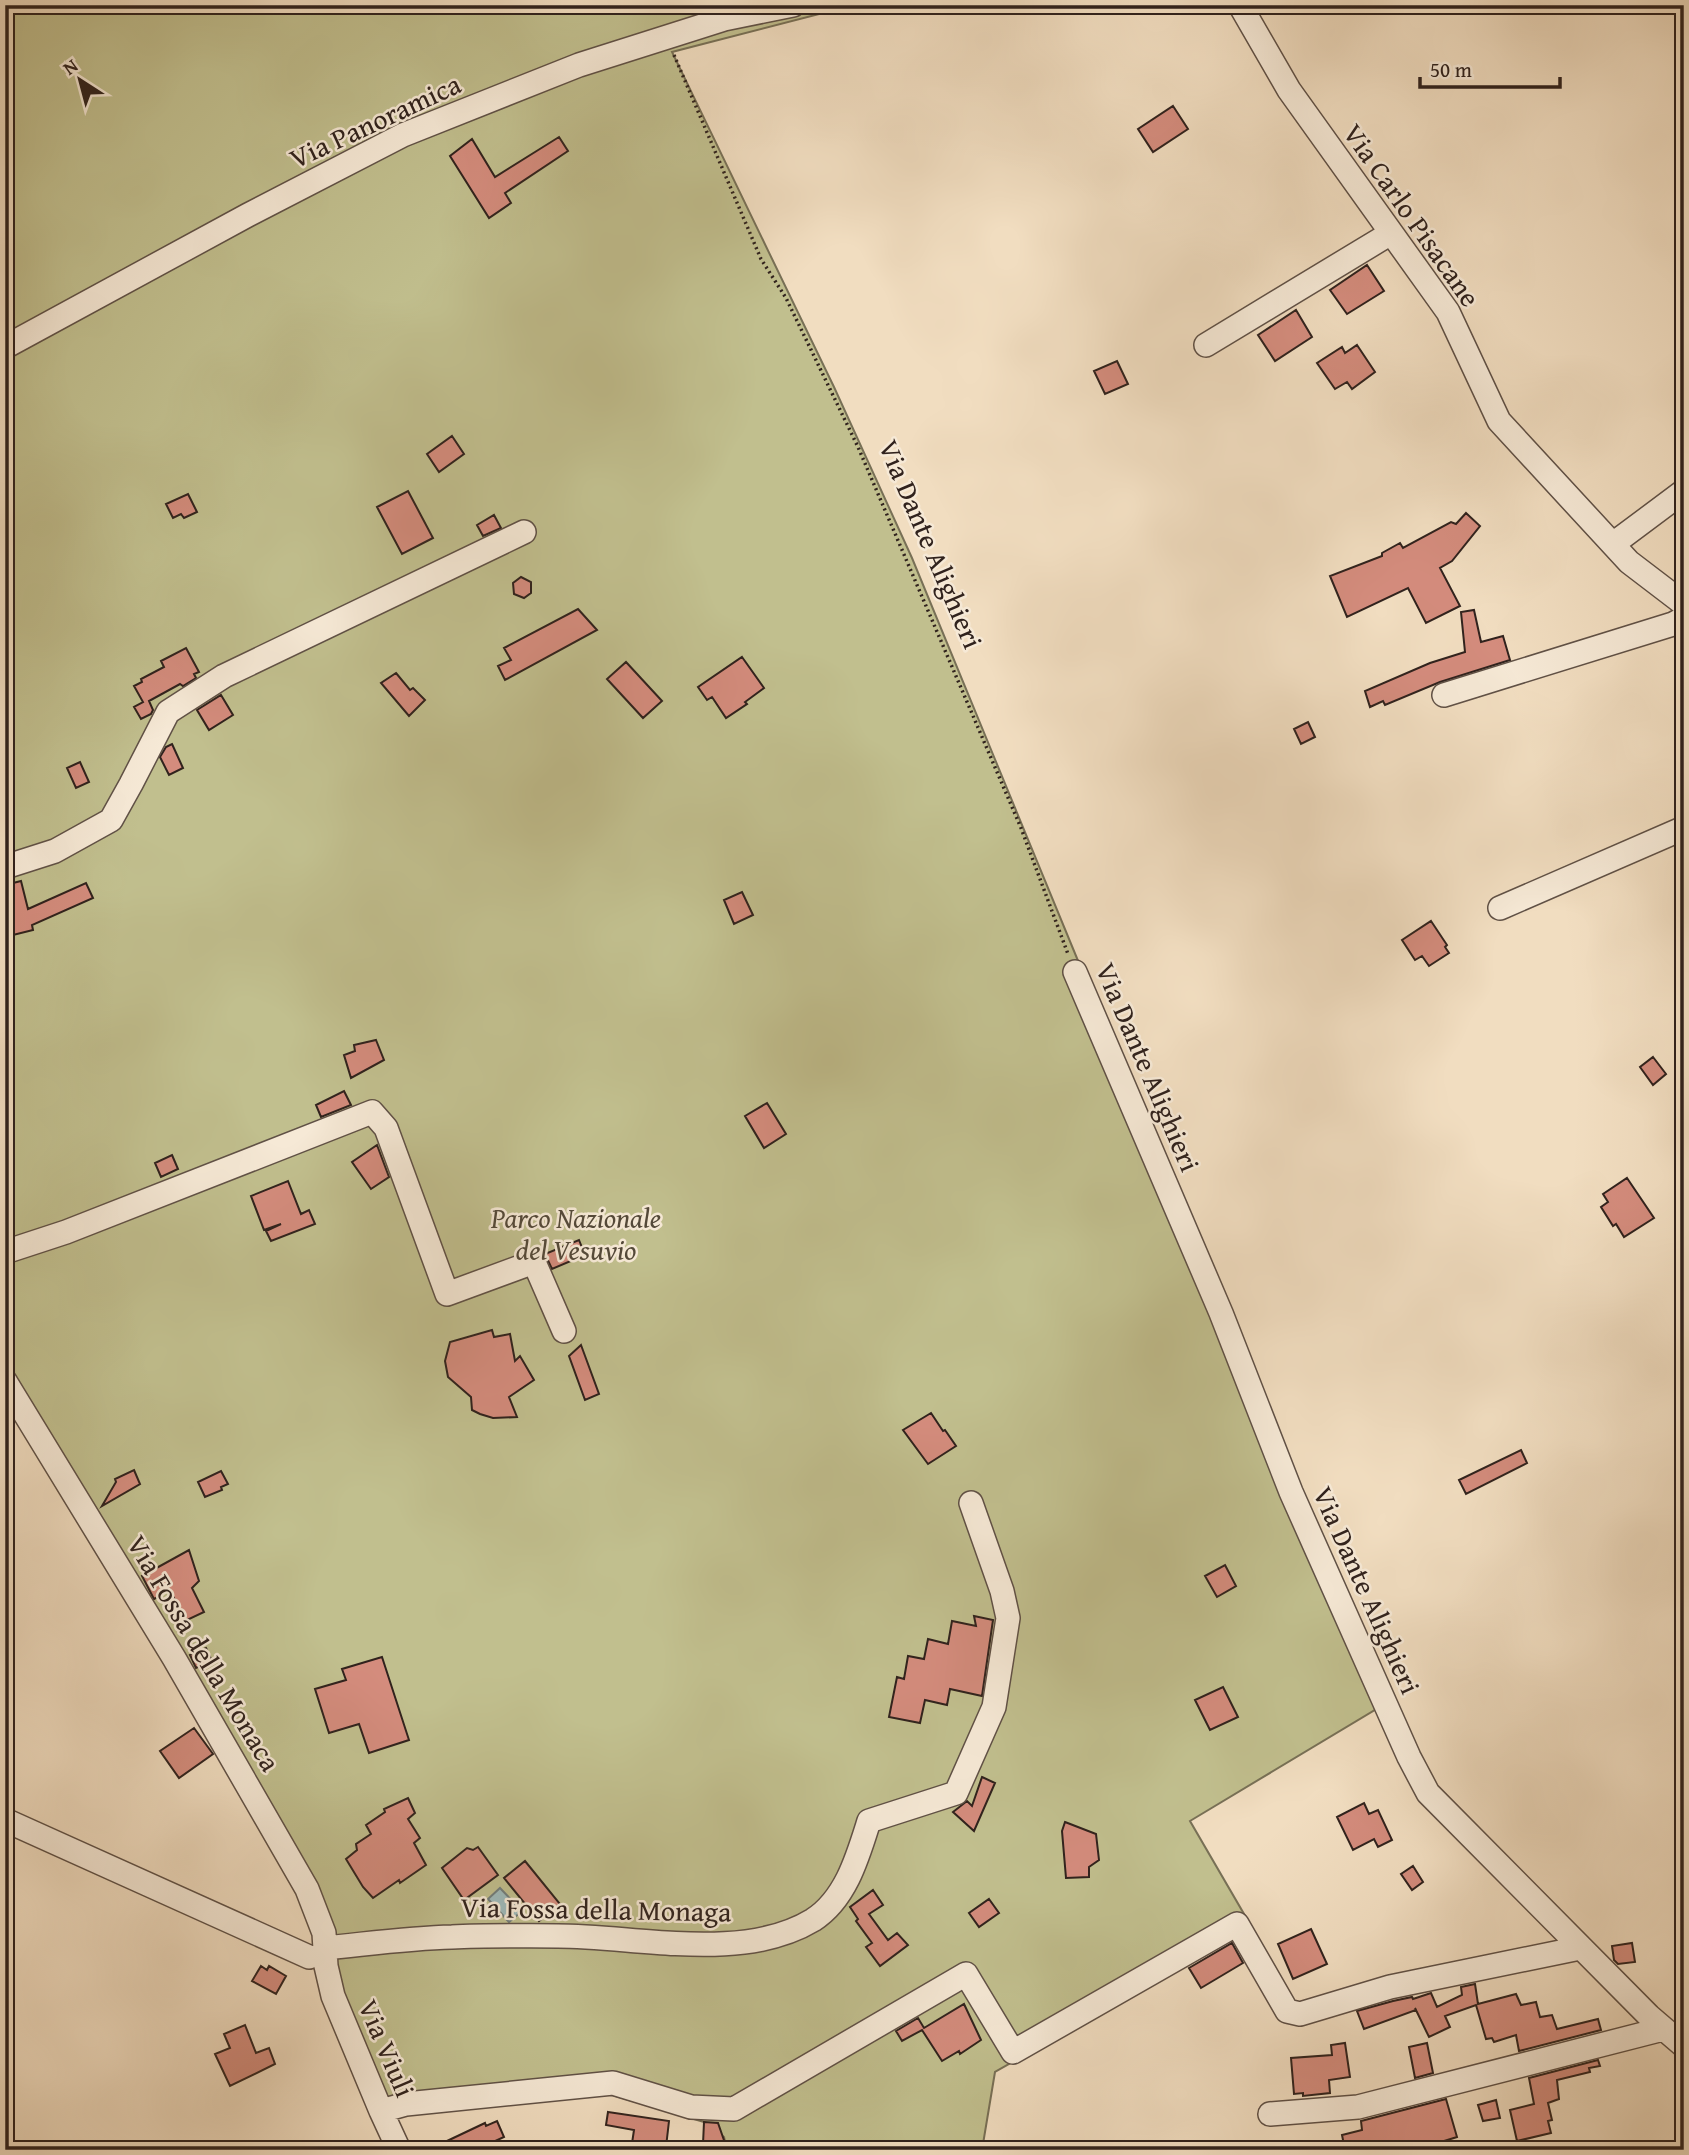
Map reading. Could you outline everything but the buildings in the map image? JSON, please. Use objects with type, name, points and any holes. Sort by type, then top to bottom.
[{"type":"street","name":"Via Panoramica","points":[[5,347],[248,215],[403,135],[579,65],[724,19],[793,5]]},
{"type":"street","name":"Via Carlo Pisacane","points":[[1240,5],[1289,90],[1447,312],[1499,421],[1629,562],[1684,604]]},
{"type":"street","points":[[1206,345],[1391,233]]},
{"type":"street","points":[[1613,544],[1684,491]]},
{"type":"street","points":[[5,867],[55,852],[111,820],[168,712],[224,676],[524,532]]},
{"type":"street","points":[[1444,695],[1673,624],[1684,618]]},
{"type":"street","points":[[1500,908],[1684,828]]},
{"type":"street","name":"Via Dante Alighieri","points":[[1075,972],[1222,1313],[1291,1492],[1409,1757],[1428,1793],[1580,1948],[1684,2046]]},
{"type":"street","points":[[5,1252],[66,1232],[372,1112],[386,1128],[447,1294],[534,1262],[564,1331]]},
{"type":"street","name":"Via Fossa della Monaca","points":[[5,1381],[174,1658],[307,1889],[324,1933],[318,1958]]},
{"type":"street","name":"Via Fossa della Monaga","points":[[318,1958],[451,1937],[592,1936],[719,1945],[775,1935],[816,1918],[835,1900],[854,1867],[869,1821],[956,1793],[994,1707],[1008,1618],[1002,1591],[971,1503]]},
{"type":"street","points":[[5,1820],[318,1958]]},
{"type":"street","points":[[380,2111],[406,2104],[613,2083],[691,2107],[734,2109],[966,1974],[1013,2052],[1237,1924],[1287,2011],[1300,2014],[1390,1987],[1580,1948]]},
{"type":"street","name":"Via Viuli","points":[[318,1958],[380,2111],[399,2150]]},
{"type":"street","points":[[1270,2114],[1358,2107],[1664,2029]]},
{"type":"path","name":"Via Dante Alighieri","points":[[666,37],[761,259],[786,298],[858,447],[1021,828],[1075,972]]},
{"type":"green space","name":"Parco Nazionale del Vesuvio","points":[[5,5],[854,5],[672,52],[834,387],[912,558],[1278,1439],[1393,1699],[1190,1821],[1251,1926],[995,2072],[982,2150],[727,2150],[724,2137],[704,2122],[602,2092],[379,2118],[318,1927],[5,1390]]},
{"type":"water","points":[[500,1888],[522,1911],[509,1922],[488,1899]]}]
